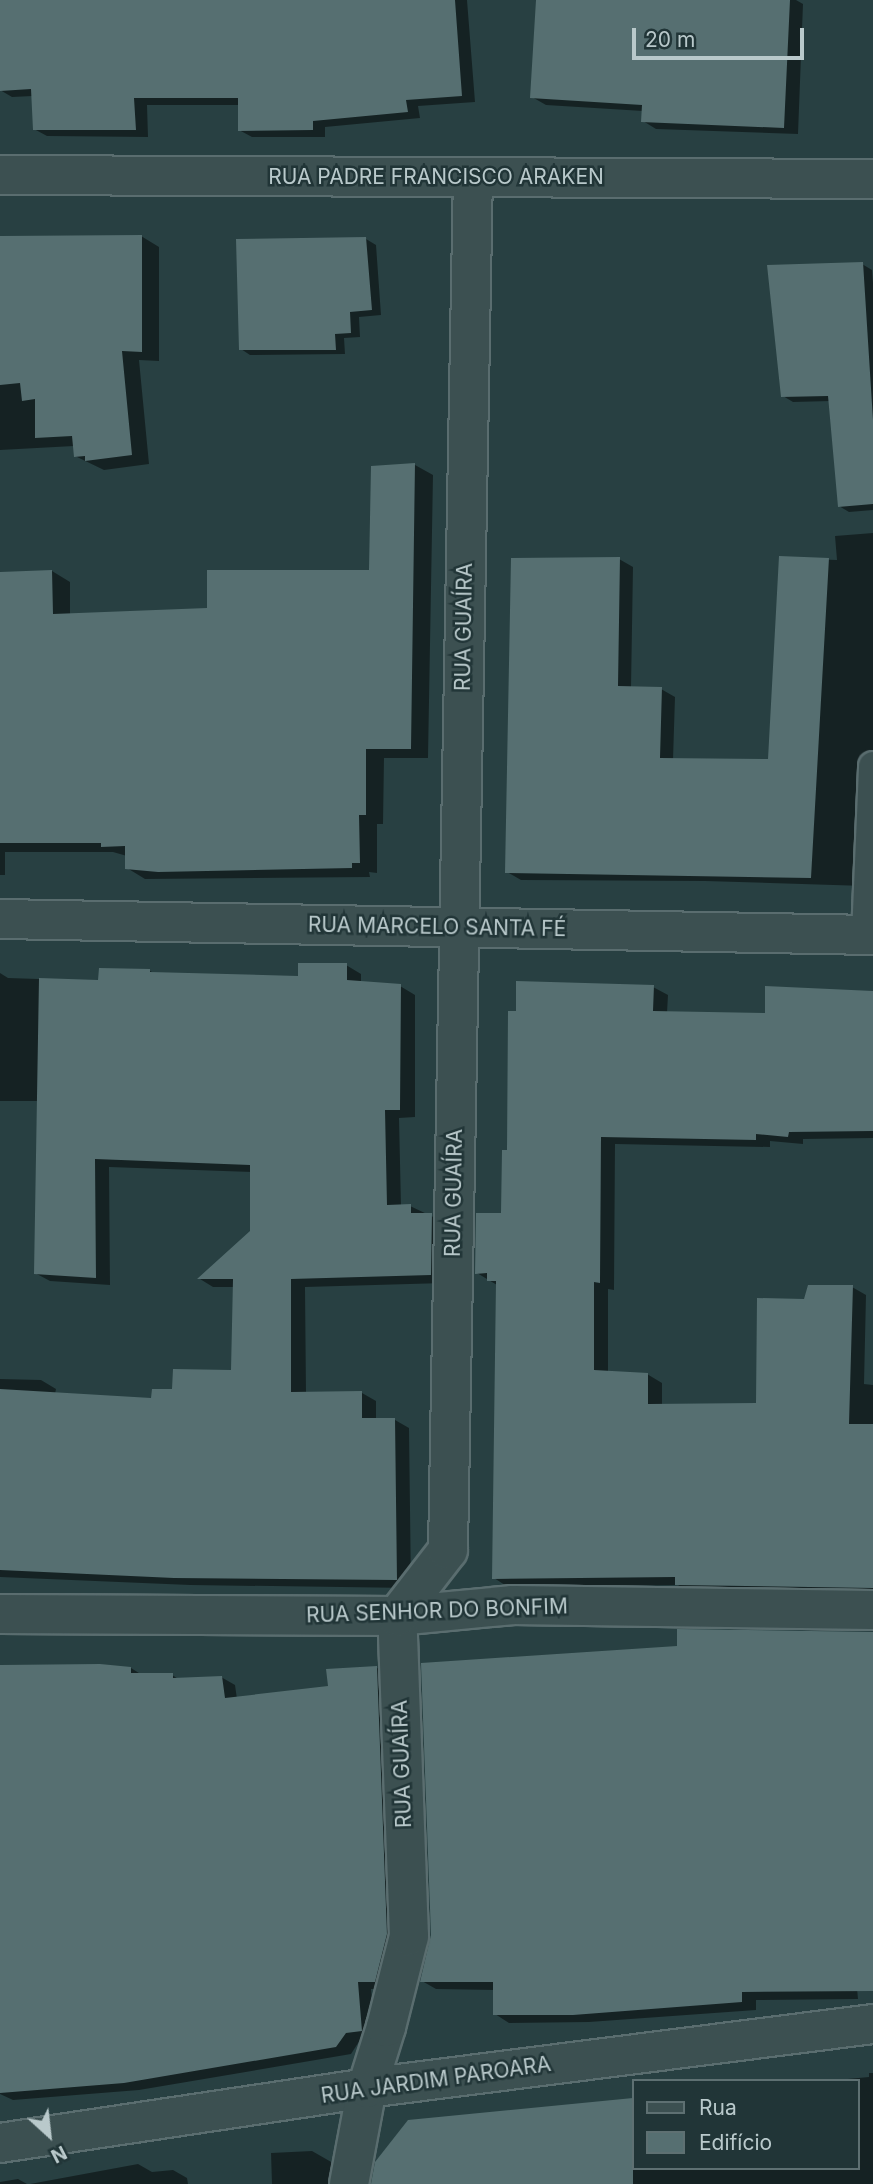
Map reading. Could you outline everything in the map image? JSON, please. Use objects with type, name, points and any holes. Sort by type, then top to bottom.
[{"type":"street","name":"RUA PADRE FRANCISCO ARAKEN","points":[[0,175],[873,179]]},
{"type":"street","name":"RUA GUAÍRA","points":[[349,2184],[367,2088],[386,2028],[409,1936],[397,1616],[448,1550],[474,178]]},
{"type":"street","name":"RUA MARCELO SANTA FÉ","points":[[0,919],[869,935]]},
{"type":"street","name":"RUA SENHOR DO BONFIM","points":[[0,1614],[397,1616],[513,1605],[873,1610]]},
{"type":"street","name":"RUA JARDIM PAROARA","points":[[0,2143],[367,2088],[873,2024]]},
{"type":"lane","points":[[869,935],[873,766]]},
{"type":"building","points":[[0,0],[455,0],[462,96],[406,100],[408,112],[313,121],[313,130],[238,131],[238,98],[134,98],[136,130],[33,130],[31,89],[0,91]]},
{"type":"building","points":[[536,0],[790,0],[784,128],[641,122],[642,105],[530,98]]},
{"type":"building","points":[[142,235],[142,352],[122,351],[132,455],[85,461],[85,456],[74,457],[72,436],[35,438],[35,399],[22,401],[20,383],[0,385],[0,236]]},
{"type":"building","points":[[366,237],[372,310],[350,312],[351,333],[335,334],[336,350],[239,350],[236,239]]},
{"type":"building","points":[[863,262],[873,420],[873,504],[838,507],[828,396],[781,397],[767,265]]},
{"type":"building","points":[[415,463],[411,749],[366,749],[366,815],[359,815],[360,863],[352,863],[352,868],[158,872],[125,869],[125,846],[101,847],[101,843],[0,843],[0,572],[52,570],[53,614],[207,608],[207,570],[369,570],[371,466]]},
{"type":"building","points":[[779,556],[829,558],[811,878],[505,873],[511,558],[620,557],[618,686],[662,687],[660,758],[768,759]]},
{"type":"building","points":[[298,963],[347,963],[347,980],[401,984],[400,1110],[385,1110],[387,1205],[411,1204],[411,1213],[432,1213],[431,1275],[291,1279],[291,1392],[362,1391],[362,1418],[395,1418],[397,1580],[174,1578],[0,1570],[0,1389],[151,1398],[152,1389],[172,1389],[173,1369],[231,1370],[233,1279],[197,1279],[250,1231],[250,1165],[95,1159],[96,1278],[34,1274],[39,978],[98,980],[99,968],[298,976]]},
{"type":"building","points":[[516,981],[654,985],[653,1011],[765,1013],[765,986],[873,991],[873,1131],[789,1132],[788,1137],[756,1134],[756,1140],[601,1137],[600,1283],[594,1282],[594,1370],[648,1373],[648,1404],[756,1403],[757,1298],[804,1299],[808,1285],[853,1285],[849,1424],[873,1424],[873,1588],[675,1585],[675,1577],[492,1579],[496,1281],[487,1281],[487,1273],[475,1274],[476,1213],[501,1213],[502,1150],[507,1150],[508,1011],[516,1011]]},
{"type":"building","points":[[677,1629],[873,1632],[873,1991],[742,1992],[742,2002],[573,2015],[493,2015],[493,1982],[420,1982],[431,1935],[421,1663],[677,1646]]},
{"type":"building","points":[[100,1664],[131,1667],[131,1673],[173,1673],[173,1678],[222,1676],[225,1698],[328,1686],[326,1669],[377,1666],[387,1934],[375,1982],[358,1982],[362,2031],[346,2033],[336,2047],[124,2083],[0,2093],[0,1665]]},
{"type":"building","points":[[632,2098],[633,2184],[371,2184],[375,2162],[408,2120]]}]
